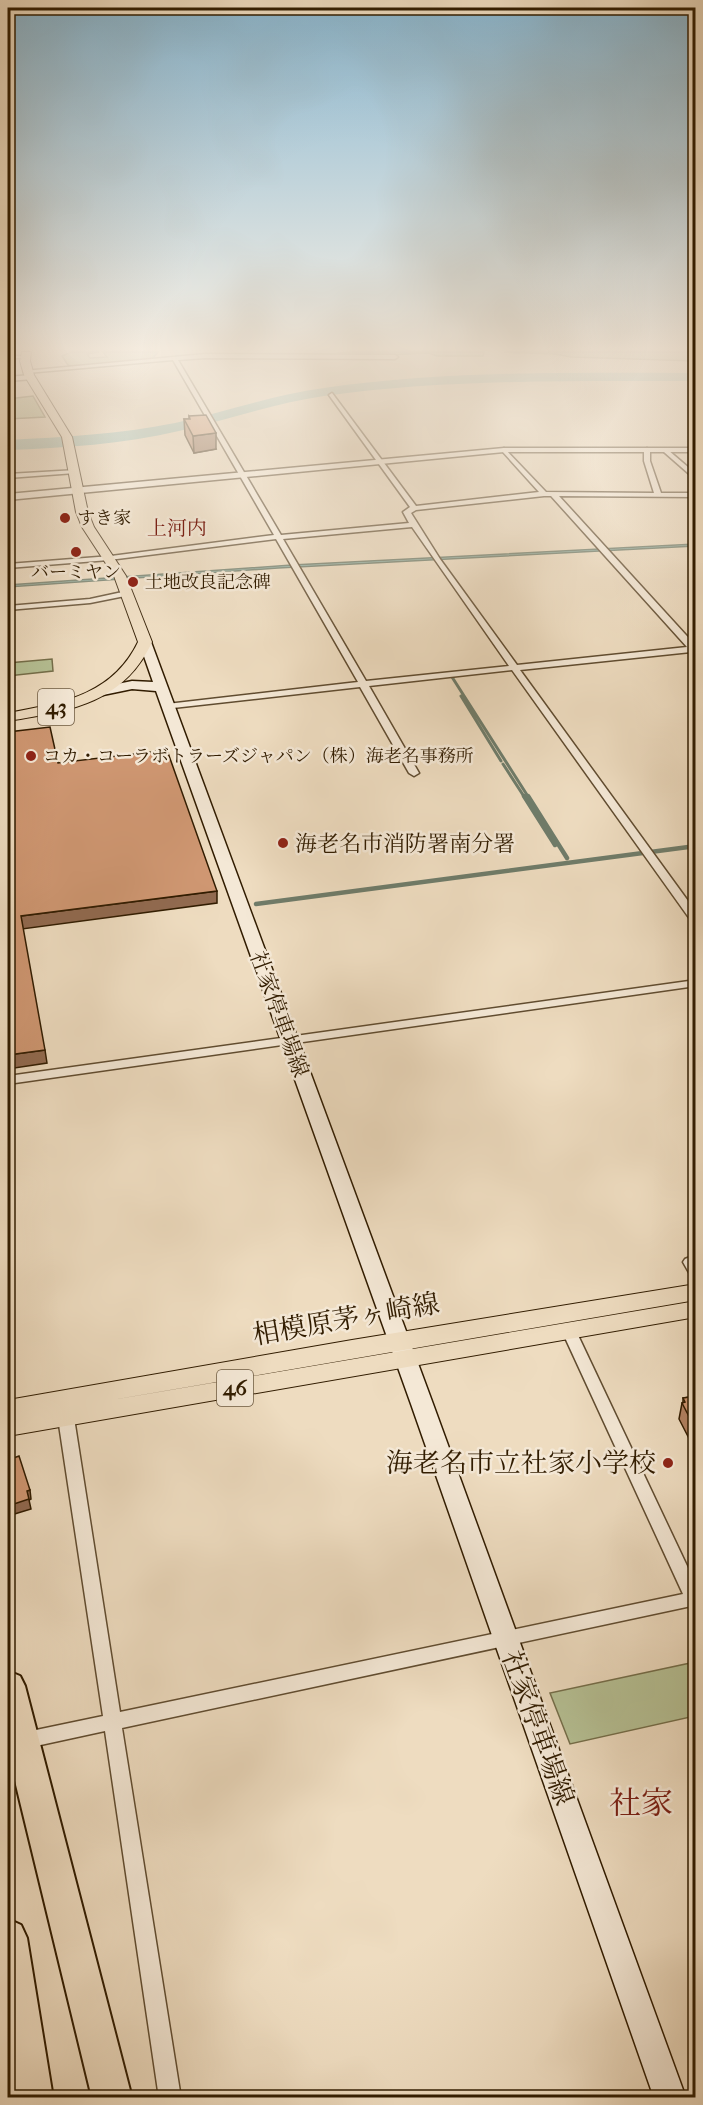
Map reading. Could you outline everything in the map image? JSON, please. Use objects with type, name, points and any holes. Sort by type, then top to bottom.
[{"type":"highway","points":[[8,1686],[112,2097]]},
{"type":"highway","points":[[8,1938],[33,2097]]},
{"type":"main road","points":[[70,450],[88,527],[120,578],[145,642]]},
{"type":"main road","name":"43","points":[[8,717],[54,708],[103,691],[123,677],[136,663],[145,642]]},
{"type":"main road","name":"社家停車場線","points":[[145,642],[506,1638],[669,2097]]},
{"type":"main road","points":[[123,677],[141,672],[158,682]]},
{"type":"main road","points":[[103,691],[133,684],[158,682]]},
{"type":"main road","name":"相模原茅ヶ崎線","points":[[8,1427],[66,1418],[401,1349],[696,1292]]},
{"type":"main road","name":"相模原茅ヶ崎線","points":[[8,1409],[401,1349],[569,1331],[696,1310]]},
{"type":"street","points":[[228,450],[414,773]]},
{"type":"street","points":[[372,450],[414,508]]},
{"type":"street","points":[[8,496],[501,450]]},
{"type":"street","points":[[504,450],[544,494]]},
{"type":"street","points":[[648,450],[647,461],[658,494]]},
{"type":"street","points":[[652,450],[689,450]]},
{"type":"street","points":[[666,451],[696,478]]},
{"type":"street","points":[[8,476],[75,471]]},
{"type":"street","points":[[696,495],[544,494],[414,508],[407,512],[413,525],[512,668],[696,920]]},
{"type":"street","points":[[554,495],[695,650]]},
{"type":"street","points":[[8,566],[108,558],[278,537],[413,525]]},
{"type":"street","points":[[8,608],[90,601],[127,593]]},
{"type":"street","points":[[167,707],[695,650]]},
{"type":"street","points":[[8,1080],[696,983]]},
{"type":"street","points":[[36,1738],[694,1598],[569,1331]]},
{"type":"street","points":[[66,1418],[170,2097]]},
{"type":"green space","points":[[52,659],[53,671],[8,676],[8,663]]},
{"type":"green space","points":[[695,1662],[695,1716],[570,1744],[550,1693]]},
{"type":"water","points":[[695,544],[695,546],[278,568],[8,587],[8,585],[292,565]]},
{"type":"building","points":[[50,727],[58,763],[167,750],[217,891],[21,916],[45,1050],[8,1055],[8,732]]},
{"type":"building","points":[[696,1396],[696,1430],[682,1403],[685,1402],[683,1398]]},
{"type":"building","points":[[19,1456],[30,1490],[27,1491],[29,1499],[8,1506],[8,1460]]},
{"type":"waterway","points":[[452,677],[529,798]]},
{"type":"waterway","points":[[461,696],[501,761]]},
{"type":"waterway","points":[[503,764],[525,798]]},
{"type":"waterway","points":[[524,796],[555,845]]},
{"type":"waterway","points":[[528,796],[567,858]]},
{"type":"waterway","points":[[256,904],[696,846]]},
{"type":"place","name":"すき家","points":[[65,518]]},
{"type":"place","name":"バーミヤン","points":[[76,552]]},
{"type":"place","name":"土地改良記念碑","points":[[133,582]]},
{"type":"place","name":"コカ・コーラボトラーズジャパン（株）海老名事務所","points":[[31,756]]},
{"type":"place","name":"海老名市消防署南分署","points":[[283,843]]},
{"type":"place","name":"海老名市立社家小学校","points":[[668,1463]]},
{"type":"district","name":"上河内","points":[[177,528]]},
{"type":"district","name":"社家","points":[[641,1803]]}]
